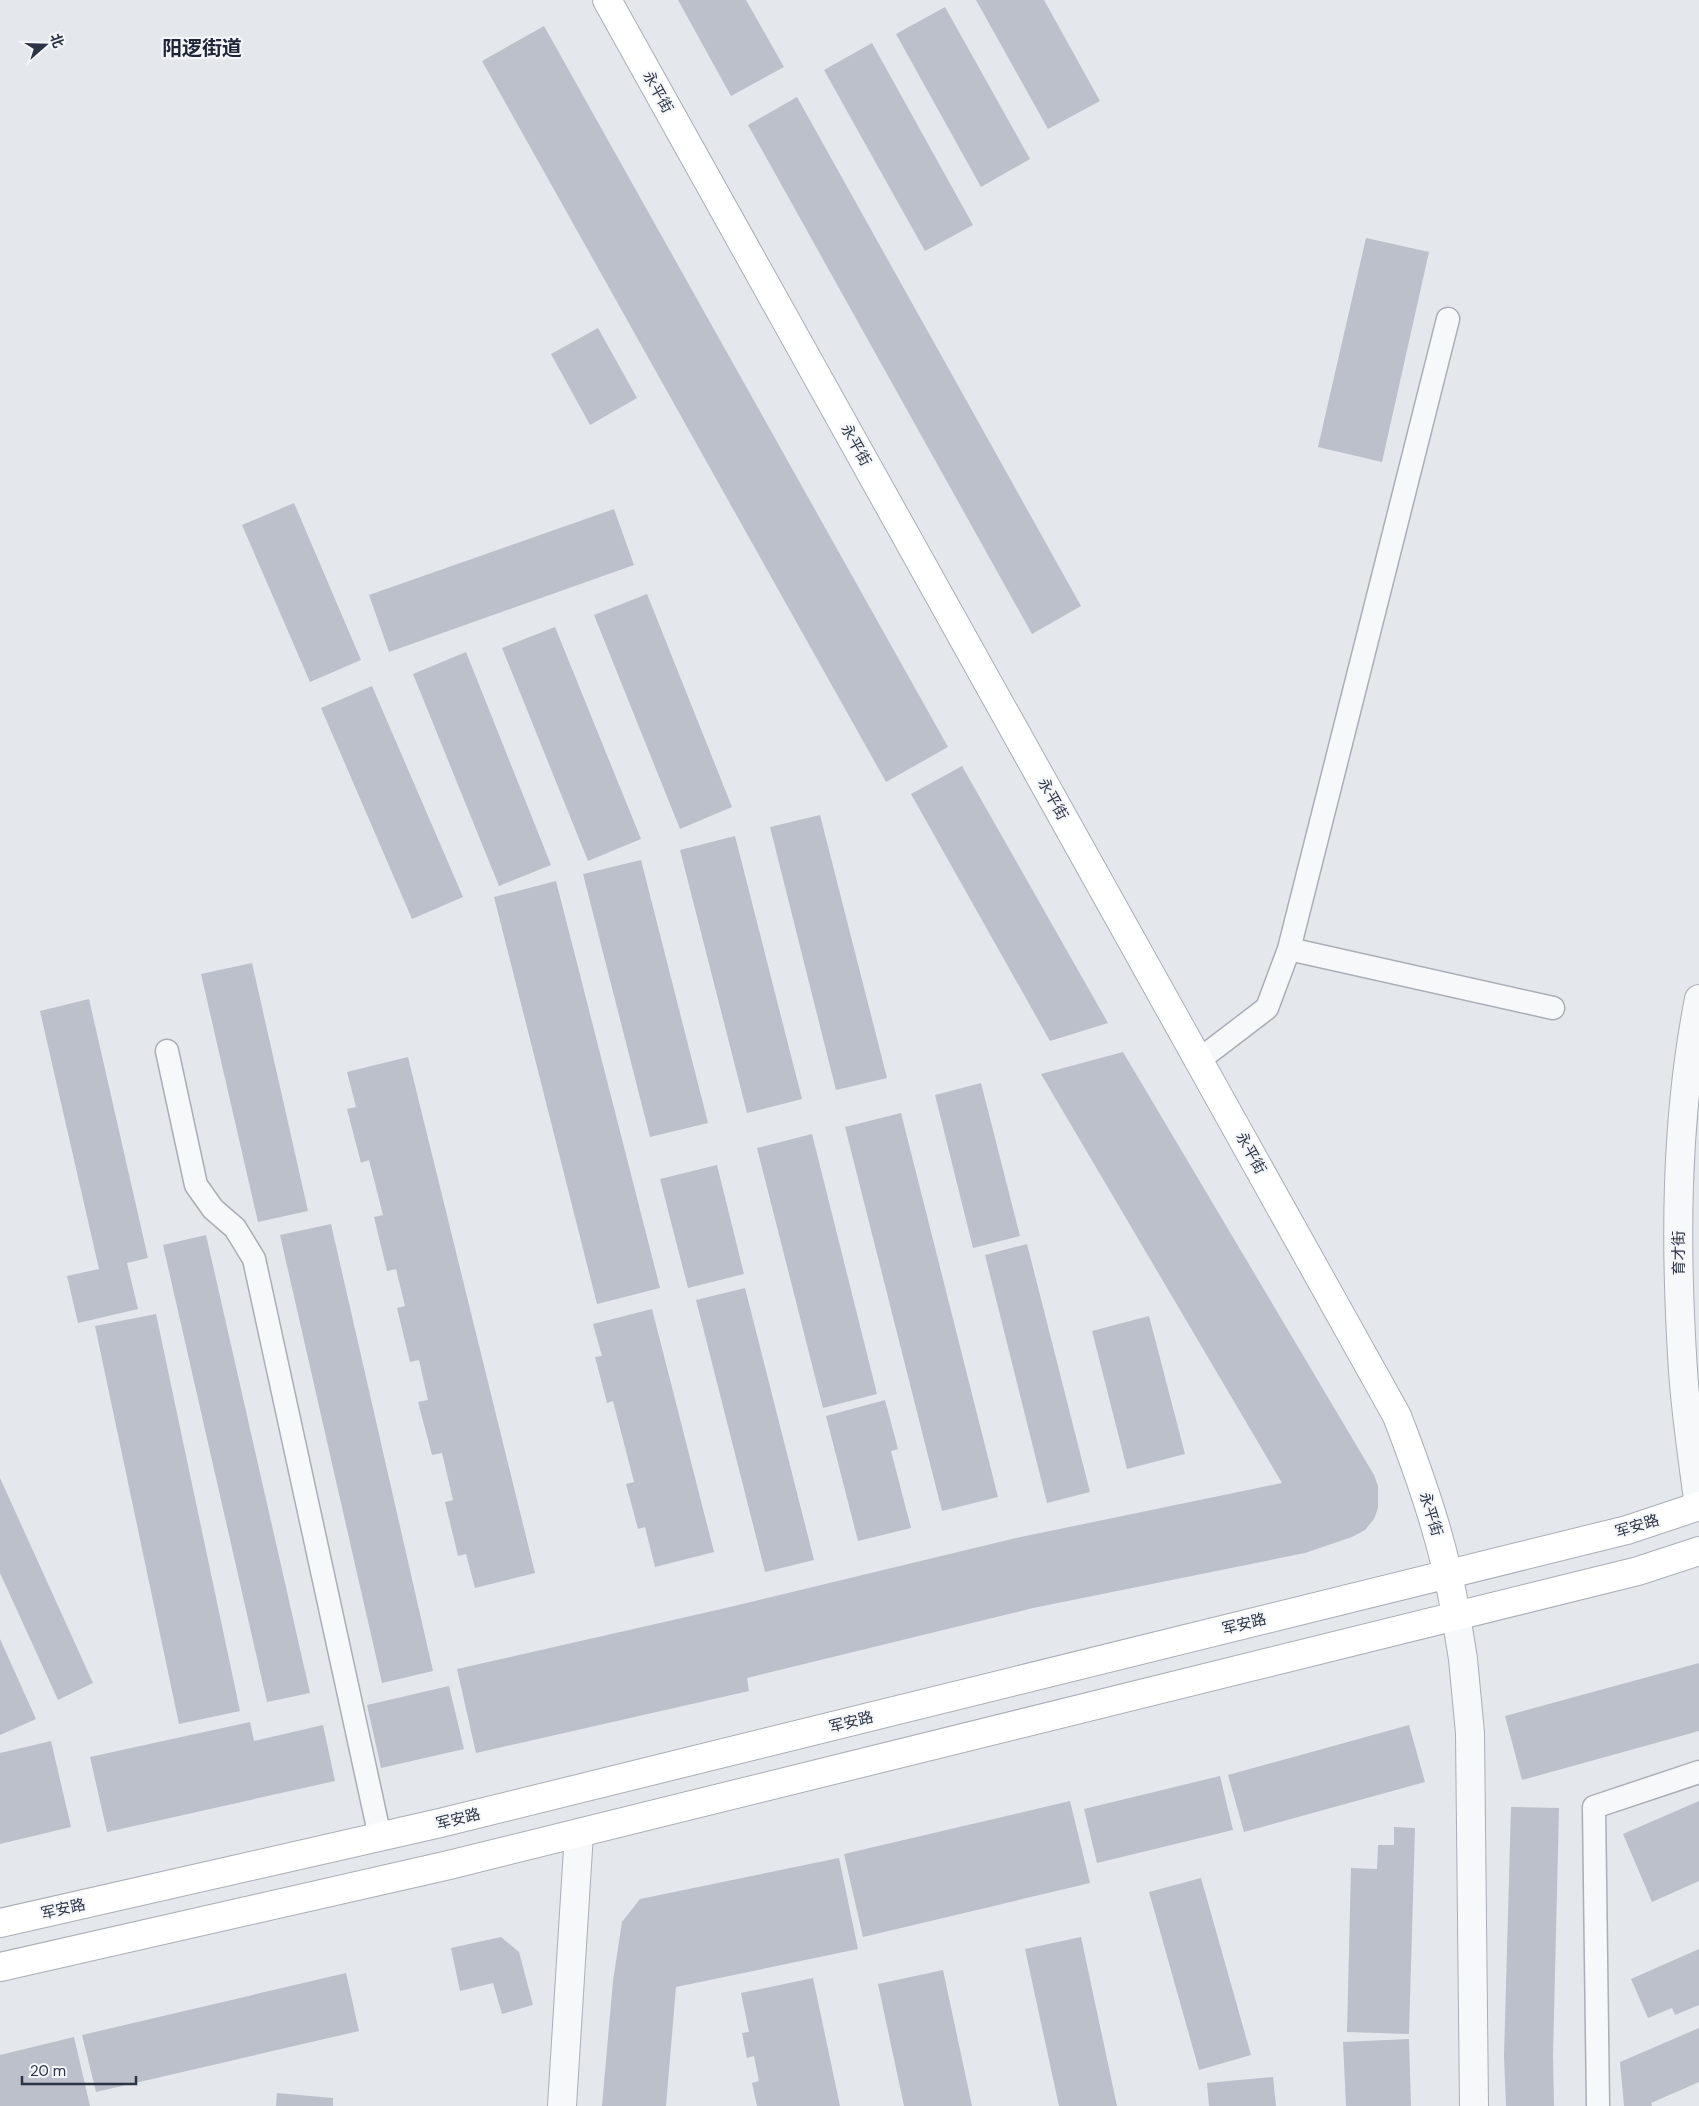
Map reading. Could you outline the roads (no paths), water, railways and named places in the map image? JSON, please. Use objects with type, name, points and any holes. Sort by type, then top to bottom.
[{"type":"street","name":"永平街","points":[[607,0],[1397,1416],[1419,1472],[1448,1574],[1456,1616]]},
{"type":"street","name":"育才街","points":[[1699,999],[1690,1044],[1682,1106],[1679,1168],[1680,1301],[1683,1372],[1699,1507]]},
{"type":"street","name":"军安路","points":[[0,1923],[380,1837],[1626,1530],[1699,1507]]},
{"type":"street","points":[[0,1966],[449,1865],[1638,1571],[1699,1551]]},
{"type":"street","points":[[1456,1616],[1463,1659],[1470,1733],[1474,2106]]},
{"type":"street","points":[[562,2106],[579,1833]]},
{"type":"lane","points":[[1199,1060],[1267,1008],[1289,949],[1448,319]]},
{"type":"lane","points":[[1289,949],[1553,1008]]},
{"type":"lane","points":[[167,1051],[196,1185],[213,1209],[235,1228],[254,1259],[380,1837]]},
{"type":"lane","points":[[1598,2106],[1594,1807],[1699,1772]]},
{"type":"district","name":"阳逻街道","points":[[202,48]]}]
